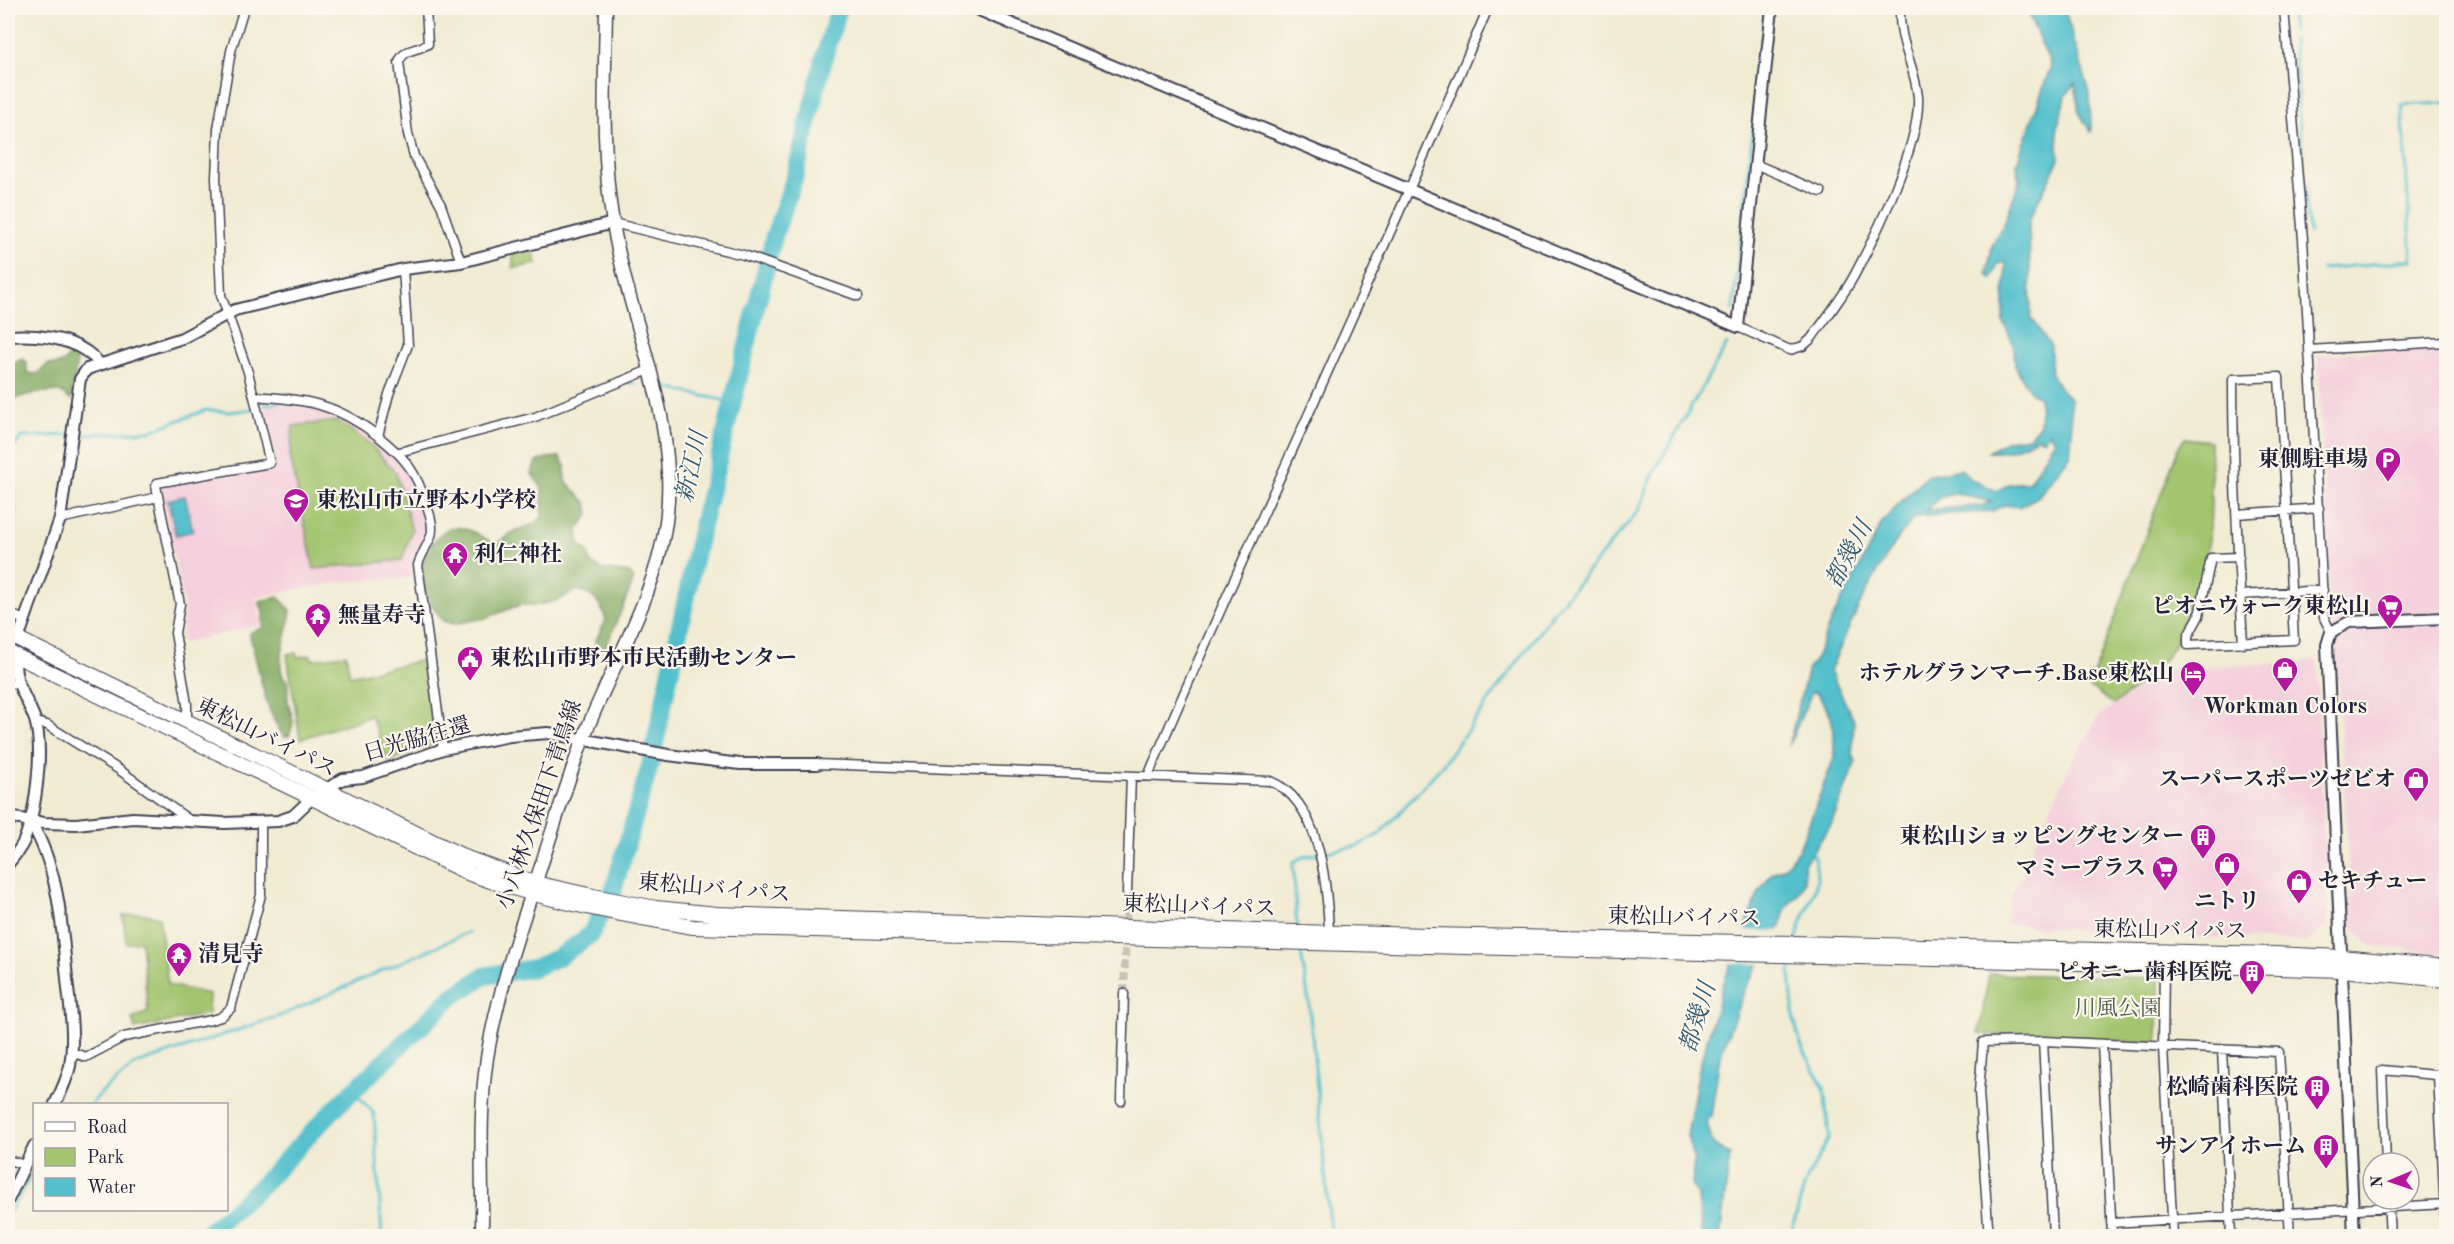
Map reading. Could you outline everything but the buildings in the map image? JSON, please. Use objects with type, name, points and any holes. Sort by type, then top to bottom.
[{"type":"highway","name":"東松山バイパス","points":[[13,637],[187,722],[318,794]]},
{"type":"highway","name":"東松山バイパス","points":[[12,653],[318,794],[381,815],[533,889],[693,927],[1597,943],[2446,967]]},
{"type":"highway","name":"東松山バイパス","points":[[625,909],[1257,931],[1329,931],[1597,943]]},
{"type":"highway","name":"東松山バイパス","points":[[1956,953],[2164,965],[2342,964],[2446,980]]},
{"type":"main road","name":"小八林久保田下青鳥線","points":[[482,1236],[485,1080],[501,993],[511,956],[583,739],[647,591],[663,537],[669,493],[669,463],[663,425],[623,277],[613,223],[603,128],[606,8]]},
{"type":"street","points":[[187,722],[187,704],[175,633],[180,604],[157,483],[270,463],[255,396],[221,295],[216,178],[218,129],[231,51],[244,8]]},
{"type":"street","points":[[426,8],[428,44],[409,50],[401,55],[399,62],[403,105],[414,156],[441,205],[461,262]]},
{"type":"street","points":[[974,8],[1790,350],[1803,346],[1811,339],[1855,275],[1906,162],[1918,97],[1902,42],[1900,8]]},
{"type":"street","points":[[1148,776],[1488,8]]},
{"type":"street","points":[[1738,327],[1772,8]]},
{"type":"street","points":[[2284,8],[2309,350],[2324,618],[2331,632]]},
{"type":"street","points":[[1755,164],[1821,192]]},
{"type":"street","points":[[13,637],[24,620],[60,519],[80,379],[87,369],[182,338],[226,313],[403,269],[461,262],[613,223],[744,255],[858,296]]},
{"type":"street","points":[[378,436],[389,394],[408,345],[403,269]]},
{"type":"street","points":[[8,336],[25,335],[61,340],[80,348],[100,364]]},
{"type":"street","points":[[2309,350],[2446,342]]},
{"type":"street","points":[[399,452],[535,417],[649,370]]},
{"type":"street","points":[[2239,557],[2211,558],[2199,616],[2188,636],[2188,645],[2243,644],[2294,640],[2279,377],[2233,379],[2243,644]]},
{"type":"street","points":[[255,396],[298,399],[327,406],[361,422],[399,452],[418,479],[430,512],[431,536],[423,548],[418,565],[443,749]]},
{"type":"street","points":[[60,519],[158,497]]},
{"type":"street","points":[[2237,514],[2319,508]]},
{"type":"street","points":[[2240,595],[2323,591]]},
{"type":"street","points":[[8,613],[24,620]]},
{"type":"street","points":[[2354,1236],[2326,645],[2331,632],[2349,622],[2446,618]]},
{"type":"street","points":[[8,864],[23,843],[30,820],[38,758],[36,722],[13,684],[12,653]]},
{"type":"street","points":[[36,722],[47,725],[118,769],[192,822]]},
{"type":"street","name":"日光脇往還","points":[[8,817],[76,824],[133,818],[192,822],[261,822],[293,816],[318,794],[344,779],[363,777],[443,749],[510,736],[548,733],[668,755],[740,764],[817,764]]},
{"type":"street","points":[[817,764],[1270,781],[1281,785],[1301,807],[1314,838],[1327,894],[1329,931]]},
{"type":"street","points":[[1127,892],[1131,776]]},
{"type":"street","points":[[30,820],[40,838],[63,926],[72,1032],[71,1052],[64,1086],[56,1103]]},
{"type":"street","points":[[71,1052],[86,1057],[124,1037],[211,1020],[221,1017],[231,1008],[261,895],[261,822]]},
{"type":"street","points":[[2164,965],[2163,1047],[2173,1236]]},
{"type":"street","points":[[1121,1101],[1124,993]]},
{"type":"street","points":[[2043,1041],[2053,1236]]},
{"type":"street","points":[[1993,1236],[1988,1225],[1979,1092],[1983,1042],[2043,1041],[2279,1052],[2290,1236]]},
{"type":"street","points":[[2102,1044],[2112,1236]]},
{"type":"street","points":[[2222,1049],[2231,1236]]},
{"type":"street","points":[[2385,1151],[2382,1070],[2443,1076],[2446,1232]]},
{"type":"street","points":[[8,1200],[33,1148]]},
{"type":"street","points":[[8,1160],[25,1165]]},
{"type":"street","points":[[2421,1204],[2445,1204]]},
{"type":"street","points":[[2111,1223],[2361,1208]]},
{"type":"street","points":[[2388,1211],[2390,1236]]},
{"type":"shaded area","name":"ピオニウォーク東松山","points":[[2446,347],[2446,954],[2371,946],[2352,927],[2337,653],[2330,608],[2318,355]]},
{"type":"shaded area","name":"東松山市立野本小学校","points":[[272,403],[319,408],[354,423],[394,456],[409,473],[419,491],[425,521],[422,543],[411,565],[412,578],[343,581],[256,597],[261,625],[182,643],[184,606],[161,490],[166,484],[274,470],[275,454],[265,409]]},
{"type":"shaded area","points":[[2317,661],[2327,924],[2308,942],[2107,933],[2005,924],[2011,897],[2034,849],[2032,848],[2072,762],[2099,715],[2128,697],[2160,670]]},
{"type":"green space","points":[[532,247],[537,264],[513,268],[513,252]]},
{"type":"green space","points":[[69,354],[74,354],[77,361],[71,400],[61,393],[54,392],[14,399],[10,402],[12,442],[8,445],[8,364],[22,359],[27,362],[27,373],[37,374],[48,364],[63,362]]},
{"type":"green space","points":[[338,421],[370,444],[396,473],[412,530],[402,560],[314,569],[290,456],[293,426]]},
{"type":"green space","points":[[2185,438],[2210,441],[2210,518],[2207,554],[2200,588],[2188,620],[2171,651],[2146,678],[2114,704],[2089,687],[2179,446]]},
{"type":"green space","points":[[560,457],[565,466],[565,480],[587,503],[589,514],[578,530],[579,544],[588,552],[591,563],[601,569],[630,573],[634,580],[606,647],[599,651],[596,648],[596,640],[606,620],[602,609],[593,598],[578,590],[556,601],[538,605],[520,605],[486,618],[454,624],[443,621],[430,603],[423,585],[422,567],[431,546],[445,531],[453,528],[476,533],[494,544],[515,531],[536,523],[542,517],[542,488],[532,474],[535,463],[546,458]]},
{"type":"green space","points":[[278,597],[291,610],[281,667],[288,684],[288,701],[293,720],[289,736],[284,737],[266,700],[249,633],[263,628],[263,611],[259,601]]},
{"type":"green space","points":[[296,653],[297,657],[311,655],[313,660],[346,654],[350,676],[424,660],[437,741],[433,745],[388,761],[371,716],[300,739],[287,654]]},
{"type":"green space","points":[[139,913],[159,917],[168,985],[209,994],[208,1014],[135,1029],[132,1019],[148,1012],[141,941],[126,943],[123,916]]},
{"type":"green space","name":"川風公園","points":[[1989,974],[2159,978],[2158,1039],[2155,1043],[1979,1034]]},
{"type":"water","points":[[2026,8],[2064,8],[2090,93],[2091,133],[2079,112],[2075,83],[2066,96],[2057,128],[2059,159],[2029,220],[2031,317],[2051,347],[2051,373],[2058,386],[2070,398],[2072,433],[2070,456],[2038,497],[2019,507],[2005,505],[1992,511],[1915,517],[1877,571],[1857,610],[1830,671],[1854,721],[1852,755],[1856,761],[1831,825],[1804,864],[1805,876],[1800,892],[1783,915],[1782,923],[1745,989],[1720,1056],[1711,1116],[1707,1123],[1713,1144],[1730,1155],[1720,1236],[1702,1236],[1698,1197],[1692,1186],[1694,1161],[1687,1136],[1699,1069],[1723,984],[1758,894],[1771,874],[1785,867],[1800,847],[1834,758],[1834,731],[1830,714],[1818,694],[1812,692],[1788,747],[1808,669],[1817,657],[1829,625],[1883,521],[1926,476],[1961,469],[1972,480],[1997,491],[2009,484],[2029,482],[2055,440],[2048,433],[2044,440],[2038,437],[2008,451],[1988,452],[2008,440],[2029,437],[2040,424],[2039,396],[2031,393],[2015,366],[2014,347],[2003,320],[2006,262],[1998,264],[1992,279],[1987,274],[1992,245],[2003,227],[2019,182],[2017,162],[2051,66]],"holes":[[[1957,493],[1991,502],[1980,506],[1926,510],[1939,498]]]},
{"type":"water","points":[[185,496],[193,531],[176,535],[168,500]]},
{"type":"pier","points":[[1741,930],[1781,931],[1762,964],[1728,963]]},
{"type":"waterway","name":"新江川","points":[[204,1236],[260,1187],[333,1110],[452,997],[484,976],[534,968],[557,958],[590,935],[613,891],[651,762],[698,542],[774,236],[795,176],[825,54],[839,8]]},
{"type":"waterway","points":[[1733,310],[1766,8]]},
{"type":"waterway","points":[[2291,8],[2292,31]]},
{"type":"waterway","points":[[2293,39],[2309,233]]},
{"type":"waterway","points":[[2322,269],[2412,260],[2402,105],[2446,103]]},
{"type":"waterway","points":[[1297,928],[1293,862],[1306,856],[1357,846],[1380,834],[1440,768],[1553,613],[1639,510],[1654,472],[1727,344]]},
{"type":"waterway","points":[[626,383],[634,383]]},
{"type":"waterway","points":[[666,388],[732,402]]},
{"type":"waterway","points":[[265,405],[278,402]]},
{"type":"waterway","points":[[80,435],[150,431],[206,410],[231,412],[252,409]]},
{"type":"waterway","points":[[8,454],[22,437],[67,435]]},
{"type":"waterway","points":[[8,464],[16,518],[8,519]]},
{"type":"waterway","points":[[1797,939],[1800,925],[1816,886],[1816,864],[1811,849]]},
{"type":"waterway","points":[[92,1103],[136,1064],[280,1016],[469,932]]},
{"type":"waterway","points":[[1300,946],[1309,1003],[1331,1236]]},
{"type":"waterway","points":[[1790,1236],[1806,1181],[1829,1138],[1824,1088],[1801,1045],[1794,1020],[1790,974],[1793,960]]},
{"type":"waterway","points":[[354,1092],[374,1113],[382,1236]]},
{"type":"waterway","points":[[8,1215],[33,1173]]},
{"type":"tunnel","points":[[1124,993],[1127,892]]},
{"type":"place","name":"東側駐車場","points":[[2388,483]]},
{"type":"place","name":"東松山市立野本小学校","points":[[296,524]]},
{"type":"place","name":"利仁神社","points":[[455,578]]},
{"type":"place","name":"ピオニウォーク東松山","points":[[2390,630]]},
{"type":"place","name":"無量寿寺","points":[[318,639]]},
{"type":"place","name":"東松山市野本市民活動センター","points":[[470,682]]},
{"type":"place","name":"Workman Colors","points":[[2285,693]]},
{"type":"place","name":"ホテルグランマーチ.Base東松山","points":[[2193,697]]},
{"type":"place","name":"スーパースポーツゼビオ","points":[[2416,803]]},
{"type":"place","name":"東松山ショッピングセンター","points":[[2203,860]]},
{"type":"place","name":"ニトリ","points":[[2227,888]]},
{"type":"place","name":"マミープラス","points":[[2165,892]]},
{"type":"place","name":"セキチュー","points":[[2299,905]]},
{"type":"place","name":"清見寺","points":[[179,978]]},
{"type":"place","name":"ピオニー歯科医院","points":[[2252,996]]},
{"type":"place","name":"松崎歯科医院","points":[[2317,1111]]},
{"type":"place","name":"サンアイホーム","points":[[2326,1170]]},
{"type":"water label","name":"都幾川","points":[[1850,555]]},
{"type":"water label","name":"都幾川","points":[[1699,1018]]}]
